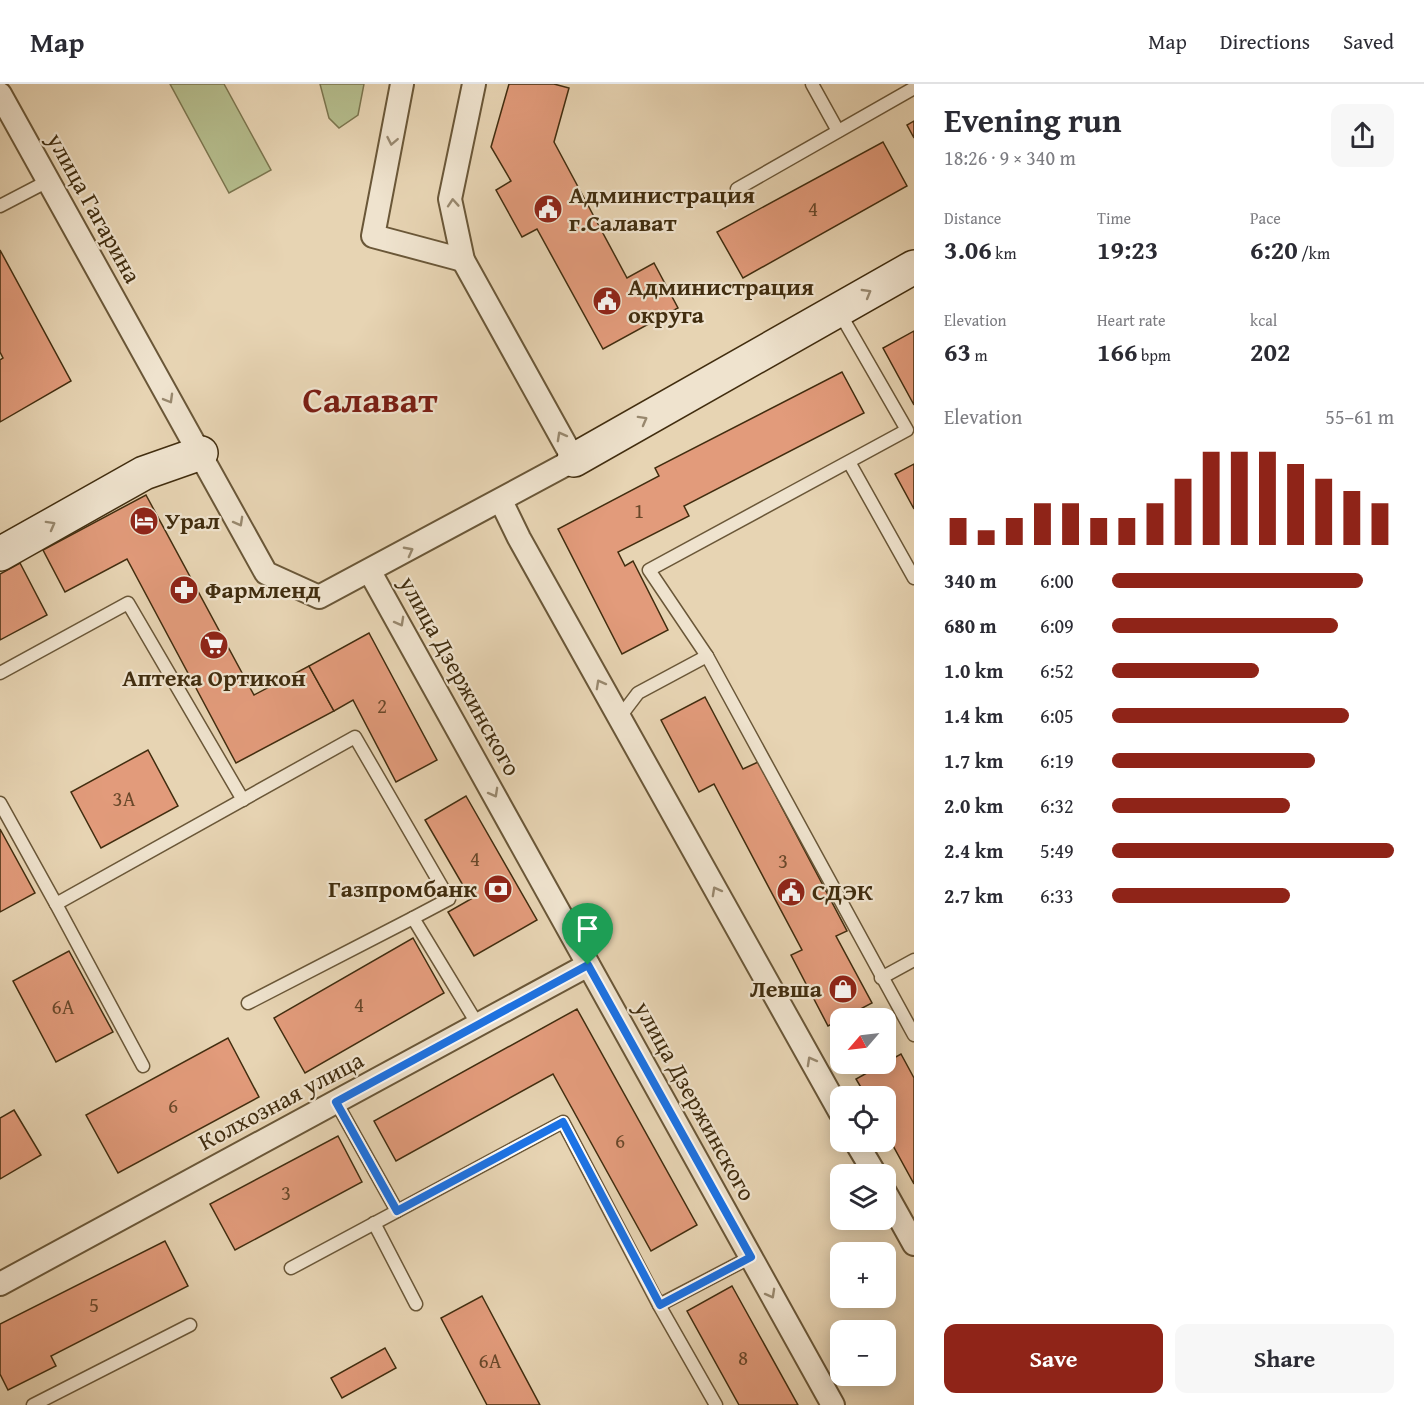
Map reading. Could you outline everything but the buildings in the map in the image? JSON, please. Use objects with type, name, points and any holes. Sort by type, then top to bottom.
[{"type":"street","points":[[402,84],[373,236],[463,260]]},
{"type":"street","points":[[474,84],[450,199],[463,260],[574,460]]},
{"type":"street","name":"улица Гагарина","points":[[0,94],[266,573],[319,597],[370,572]]},
{"type":"street","points":[[370,572],[501,501],[914,267]]},
{"type":"street","points":[[0,554],[144,473],[201,453]]},
{"type":"street","points":[[501,501],[519,538],[830,1094]]},
{"type":"street","name":"улица Дзержинского","points":[[370,572],[833,1405]]},
{"type":"street","name":"Колхозная улица","points":[[0,1284],[588,965]]},
{"type":"street","points":[[896,1212],[914,1244]]},
{"type":"lane","points":[[812,84],[838,131]]},
{"type":"lane","points":[[737,189],[914,88]]},
{"type":"lane","points":[[0,206],[48,181]]},
{"type":"lane","points":[[838,310],[911,429],[649,570],[707,656],[914,1035]]},
{"type":"lane","points":[[849,462],[914,578]]},
{"type":"lane","points":[[0,673],[128,603],[243,800]]},
{"type":"lane","points":[[619,718],[638,693],[707,656]]},
{"type":"lane","points":[[56,904],[355,737],[449,899],[248,1003]]},
{"type":"lane","points":[[0,803],[143,1066]]},
{"type":"lane","points":[[413,918],[478,1025]]},
{"type":"lane","points":[[881,978],[914,960]]},
{"type":"lane","points":[[336,1102],[397,1211]]},
{"type":"lane","points":[[291,1268],[563,1122],[716,1405]]},
{"type":"lane","points":[[374,1223],[416,1304]]},
{"type":"lane","points":[[660,1305],[751,1257]]},
{"type":"lane","points":[[33,1405],[190,1325]]},
{"type":"green space","points":[[170,84],[224,84],[271,170],[229,193]]},
{"type":"green space","points":[[320,84],[364,84],[358,115],[339,128],[329,118]]},
{"type":"place","name":"Администрация г.Салават","points":[[548,209]]},
{"type":"place","name":"Администрация округа","points":[[607,301]]},
{"type":"place","name":"Урал","points":[[144,521]]},
{"type":"place","name":"Фармленд","points":[[184,590]]},
{"type":"place","name":"Аптека Ортикон","points":[[214,645]]},
{"type":"place","name":"Газпромбанк","points":[[498,889]]},
{"type":"place","name":"СДЭК","points":[[791,892]]},
{"type":"place","name":"Левша","points":[[843,989]]},
{"type":"district","name":"Салават","points":[[370,399]]},
{"type":"route","points":[[588,965],[751,1257],[660,1305],[563,1122],[397,1211],[336,1102],[588,965]]}]
